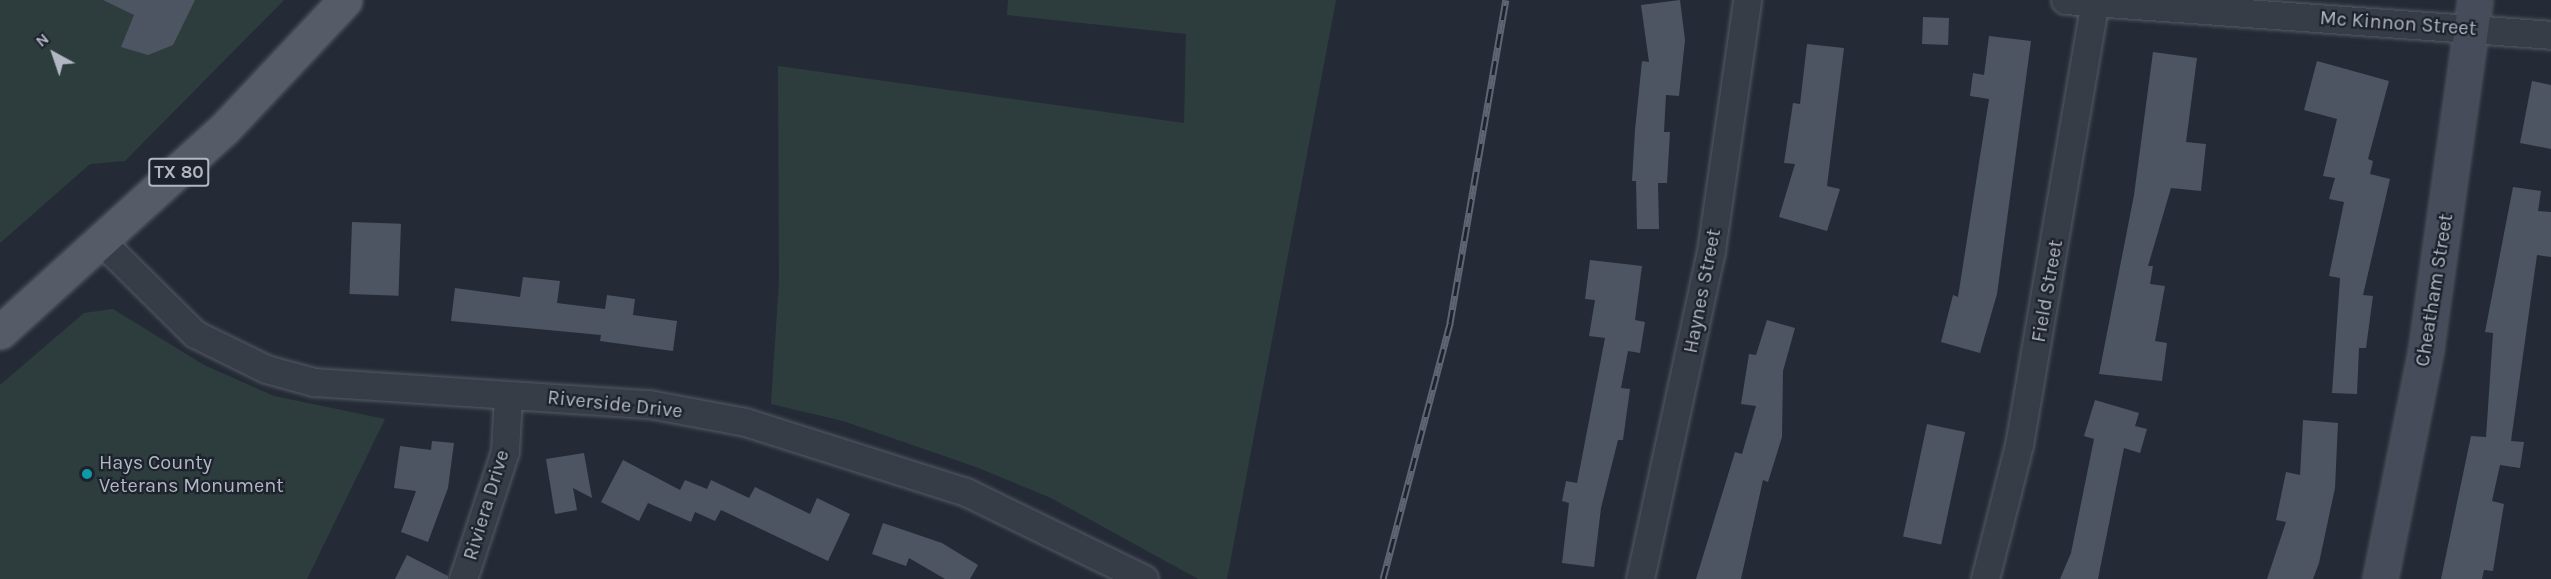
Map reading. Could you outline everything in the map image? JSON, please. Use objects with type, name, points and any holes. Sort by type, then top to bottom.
[{"type":"main road","name":"TX 80","points":[[0,332],[102,243],[271,83],[345,0]]},
{"type":"street","name":"Haynes Street","points":[[1640,579],[1711,251],[1747,0]]},
{"type":"street","name":"Mc Kinnon Street","points":[[2065,0],[2474,14],[2551,35]]},
{"type":"street","name":"Field Street","points":[[1985,579],[2019,445],[2095,2]]},
{"type":"street","name":"Cheatham Street","points":[[2380,579],[2426,348],[2474,14]]},
{"type":"street","name":"Riverside Drive","points":[[102,243],[195,334],[266,369],[314,382],[650,404],[745,422],[966,492],[1144,579]]},
{"type":"street","name":"Riviera Drive","points":[[463,579],[505,451],[508,395]]},
{"type":"shaded area","points":[[0,0],[284,0],[125,161],[90,164],[0,243]]},
{"type":"shaded area","points":[[1008,0],[1336,0],[1227,579],[1198,579],[1051,498],[976,467],[843,421],[771,404],[779,282],[778,66],[1184,123],[1186,34],[1007,15]]},
{"type":"shaded area","points":[[113,309],[204,365],[274,396],[385,419],[307,579],[0,579],[0,385],[84,313]]},
{"type":"building","points":[[103,0],[195,0],[173,45],[148,55],[121,47],[134,15]]},
{"type":"building","points":[[1680,0],[1685,40],[1679,96],[1666,95],[1664,132],[1670,132],[1667,183],[1658,183],[1659,229],[1637,229],[1636,181],[1632,181],[1635,130],[1642,61],[1649,62],[1641,5]]},
{"type":"building","points":[[1923,17],[1949,18],[1948,45],[1922,44]]},
{"type":"building","points":[[1989,36],[2031,41],[1997,294],[1980,353],[1941,342],[1953,295],[1958,297],[1989,99],[1970,96],[1973,73],[1984,75]]},
{"type":"building","points":[[1807,44],[1844,48],[1827,186],[1840,189],[1827,231],[1779,217],[1795,164],[1784,163],[1793,103],[1800,104]]},
{"type":"building","points":[[2153,52],[2197,58],[2186,142],[2206,144],[2201,191],[2171,188],[2148,266],[2153,266],[2150,284],[2165,286],[2155,341],[2167,343],[2162,381],[2099,374],[2134,195]]},
{"type":"building","points":[[2317,61],[2389,81],[2368,159],[2373,161],[2370,174],[2390,179],[2363,295],[2373,296],[2366,348],[2359,348],[2357,394],[2332,393],[2340,278],[2329,276],[2344,202],[2329,199],[2335,178],[2323,176],[2337,119],[2304,110]]},
{"type":"building","points":[[2532,81],[2551,85],[2551,149],[2520,143]]},
{"type":"building","points":[[2513,187],[2541,191],[2538,211],[2551,212],[2551,257],[2537,255],[2511,441],[2524,442],[2520,468],[2500,465],[2492,501],[2504,504],[2493,571],[2484,570],[2482,579],[2441,579],[2471,436],[2486,437],[2493,333],[2485,332]]},
{"type":"building","points":[[352,222],[401,224],[398,296],[349,294]]},
{"type":"building","points":[[1590,260],[1642,266],[1635,320],[1645,322],[1640,353],[1628,351],[1621,388],[1630,389],[1623,440],[1618,440],[1601,508],[1594,567],[1562,563],[1569,503],[1562,501],[1566,481],[1577,483],[1605,338],[1589,336],[1595,300],[1585,299]]},
{"type":"building","points":[[523,277],[560,281],[557,303],[605,309],[607,295],[635,299],[633,315],[677,321],[673,351],[600,341],[601,335],[451,321],[455,288],[520,297]]},
{"type":"building","points":[[1767,320],[1795,328],[1783,371],[1782,437],[1768,482],[1763,480],[1741,579],[1696,579],[1735,452],[1742,454],[1756,406],[1741,404],[1749,354],[1756,355]]},
{"type":"building","points":[[2095,400],[2139,413],[2135,426],[2147,429],[2140,453],[2124,448],[2098,579],[2060,579],[2071,553],[2094,439],[2084,436]]},
{"type":"building","points":[[2303,420],[2338,423],[2335,488],[2319,563],[2313,579],[2267,579],[2286,522],[2276,520],[2286,472],[2300,475]]},
{"type":"building","points":[[1927,424],[1965,432],[1941,545],[1903,536]]},
{"type":"building","points":[[432,441],[454,443],[448,488],[428,542],[401,532],[416,491],[394,488],[400,446],[431,450]]},
{"type":"building","points":[[584,453],[592,498],[573,488],[577,510],[555,514],[546,459]]},
{"type":"building","points":[[623,460],[680,490],[685,480],[707,489],[711,480],[749,498],[755,487],[810,514],[817,498],[850,514],[828,561],[721,510],[715,521],[695,512],[691,522],[648,503],[639,521],[601,502]]},
{"type":"building","points":[[883,523],[942,543],[978,565],[970,579],[945,579],[909,558],[906,566],[872,554]]},
{"type":"building","points":[[407,555],[448,576],[448,579],[395,579]]},
{"type":"railway","points":[[1383,579],[1450,323],[1506,0]]},
{"type":"place","name":"Hays County Veterans Monument","points":[[87,474]]}]
